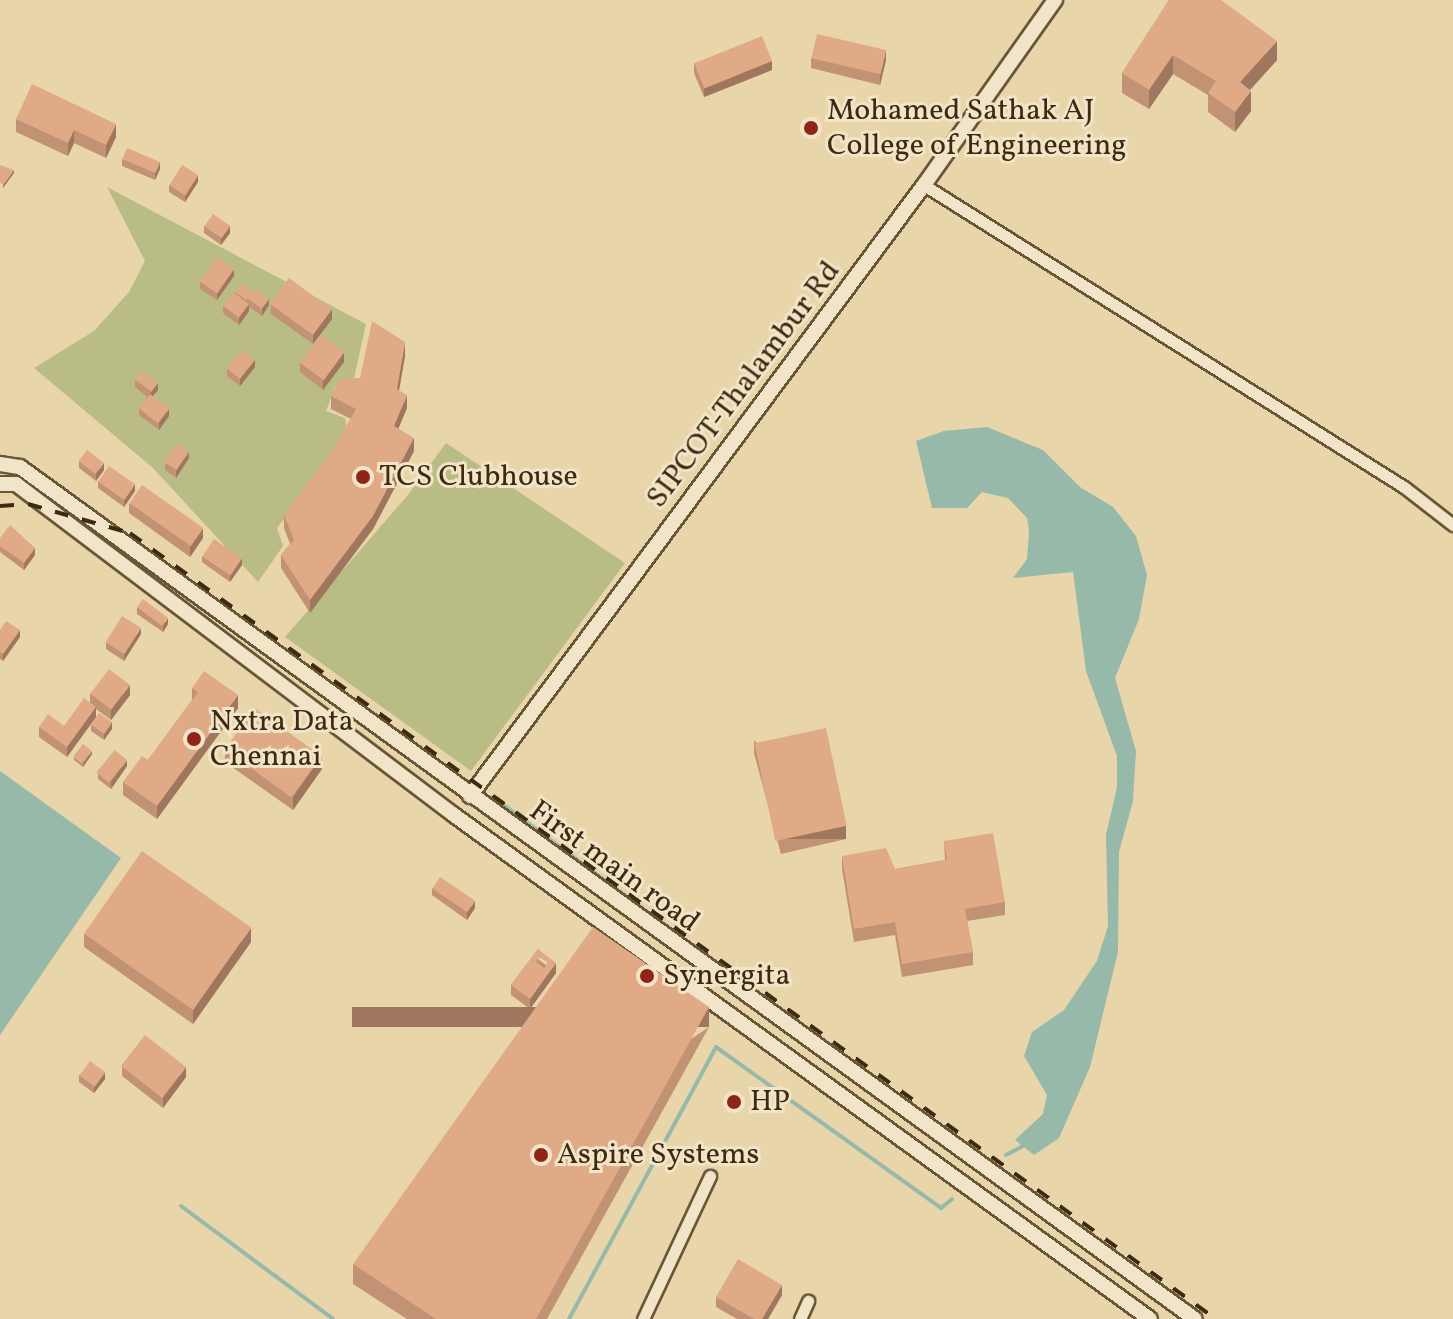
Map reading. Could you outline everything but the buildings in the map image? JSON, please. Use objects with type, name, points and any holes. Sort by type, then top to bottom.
[{"type":"street","name":"SIPCOT-Thalambur Rd","points":[[470,796],[924,185],[1055,0]]},
{"type":"street","points":[[924,185],[1404,487],[1453,525]]},
{"type":"street","name":"First main road","points":[[0,464],[20,467],[1195,1319]]},
{"type":"street","points":[[0,484],[16,484],[454,815],[1150,1319]]},
{"type":"street","points":[[643,1319],[710,1176]]},
{"type":"street","points":[[800,1319],[808,1301]]},
{"type":"green space","points":[[107,187],[366,324],[352,388],[335,387],[326,411],[345,418],[347,430],[330,461],[277,528],[283,546],[258,582],[153,468],[34,368],[94,331],[129,292],[145,261]]},
{"type":"green space","points":[[446,443],[625,563],[471,771],[285,637],[407,496]]},
{"type":"shaded area","points":[[987,427],[1043,450],[1080,487],[1113,507],[1136,536],[1147,575],[1139,619],[1115,678],[1136,751],[1133,801],[1119,852],[1118,952],[1090,1067],[1059,1138],[1034,1155],[1015,1140],[1043,1114],[1047,1095],[1024,1056],[1032,1032],[1064,1010],[1097,961],[1108,926],[1106,835],[1117,787],[1117,756],[1086,671],[1073,572],[1013,578],[1027,559],[1029,531],[1027,518],[1008,498],[982,492],[967,508],[932,508],[916,441],[944,431]]},
{"type":"shaded area","points":[[0,771],[121,858],[0,1035]]},
{"type":"waterway","points":[[493,797],[722,968]]},
{"type":"waterway","points":[[569,1319],[716,1047],[941,1208],[952,1199]]},
{"type":"waterway","points":[[1006,1155],[1023,1146]]},
{"type":"waterway","points":[[181,1206],[333,1319]]},
{"type":"railway","points":[[0,506],[28,504],[130,533],[1216,1319]]},
{"type":"place","name":"Mohamed Sathak AJ College of Engineering","points":[[811,128]]},
{"type":"place","name":"TCS Clubhouse","points":[[363,477]]},
{"type":"place","name":"Nxtra Data Chennai","points":[[194,739]]},
{"type":"place","name":"Synergita","points":[[647,976]]},
{"type":"place","name":"HP","points":[[734,1102]]},
{"type":"place","name":"Aspire Systems","points":[[541,1155]]}]
